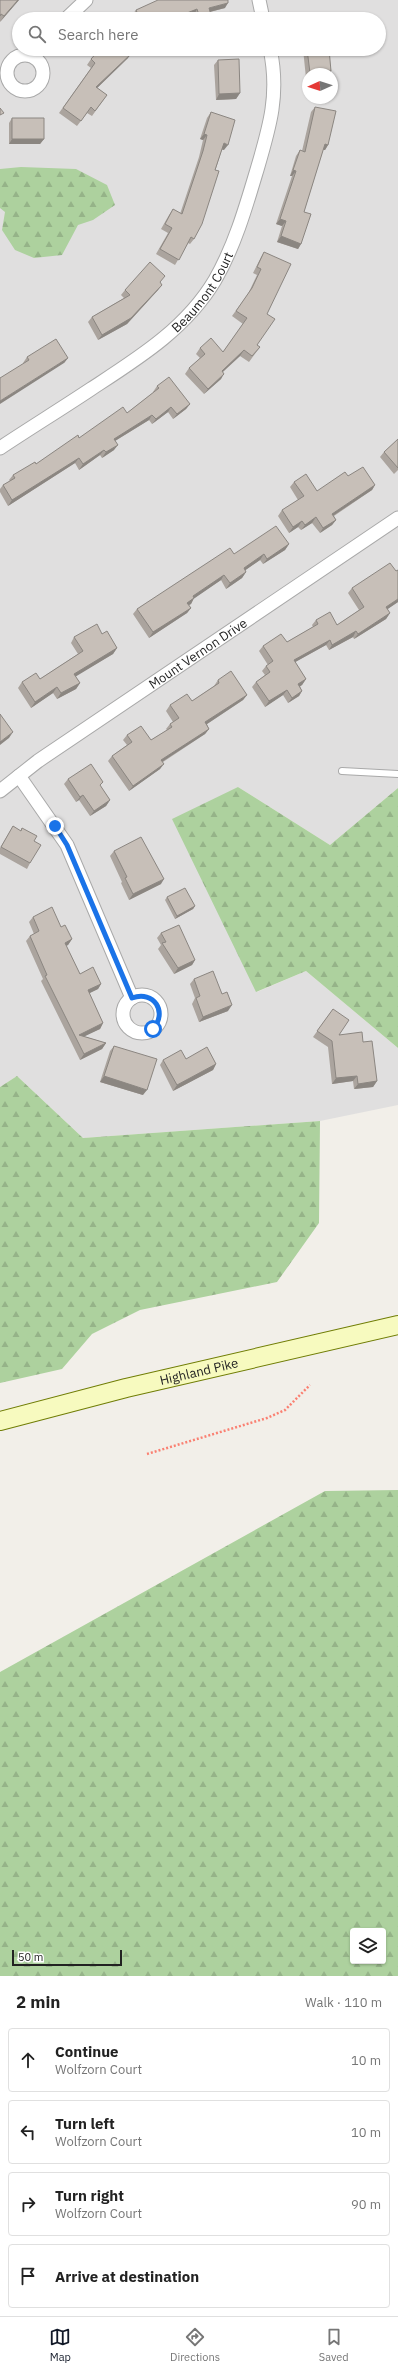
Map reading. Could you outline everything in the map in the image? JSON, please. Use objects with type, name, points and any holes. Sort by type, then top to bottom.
[{"type":"main road","name":"Highland Pike","points":[[0,1421],[126,1388],[398,1325]]},
{"type":"street","points":[[73,12],[86,0]]},
{"type":"street","points":[[259,0],[262,12]]},
{"type":"street","name":"Beaumont Court","points":[[0,448],[140,357],[171,332],[199,303],[214,281],[229,252],[244,214],[270,125],[275,86],[271,56]]},
{"type":"street","name":"Mount Vernon Drive","points":[[0,791],[38,761],[398,518]]},
{"type":"street","points":[[19,776],[67,845],[132,998]]},
{"type":"lane","points":[[342,771],[398,774]]},
{"type":"path","points":[[147,1454],[267,1418],[285,1410],[310,1385]]},
{"type":"shaded area","points":[[0,0],[398,0],[398,788],[330,845],[238,787],[257,992],[306,971],[398,1048],[398,1105],[320,1121],[83,1138],[17,1076],[0,1087]]},
{"type":"green space","points":[[21,167],[76,169],[107,185],[115,205],[93,220],[78,225],[62,255],[34,258],[15,250],[2,230],[5,212],[0,208],[0,169]]},
{"type":"green space","points":[[238,787],[330,845],[398,788],[398,1048],[306,971],[256,992],[172,819]]},
{"type":"green space","points":[[17,1076],[83,1138],[320,1121],[319,1223],[277,1282],[140,1310],[92,1334],[62,1369],[0,1383],[0,1087]]},
{"type":"green space","points":[[398,1490],[398,1976],[0,1976],[0,1672],[325,1491]]},
{"type":"building","points":[[0,0],[18,0],[4,16],[1,14],[0,16]]},
{"type":"building","points":[[158,0],[228,0],[228,3],[209,8],[210,12],[198,12],[197,9],[190,12],[137,12],[136,10]]},
{"type":"building","points":[[94,56],[129,56],[96,87],[107,95],[95,111],[91,107],[81,121],[63,108],[95,63],[91,59]]},
{"type":"building","points":[[308,56],[330,56],[331,68],[309,68]]},
{"type":"building","points":[[239,59],[240,93],[219,94],[218,60]]},
{"type":"building","points":[[315,107],[336,111],[328,145],[325,144],[304,212],[311,214],[301,244],[281,236],[286,221],[280,219],[296,171],[293,170],[300,150],[305,152]]},
{"type":"building","points":[[0,108],[4,113],[0,115]]},
{"type":"building","points":[[211,112],[235,120],[228,145],[224,143],[215,170],[219,171],[202,224],[194,239],[191,237],[179,260],[160,249],[172,228],[165,224],[173,209],[182,214],[203,151],[207,135],[204,134]]},
{"type":"building","points":[[12,118],[44,118],[44,139],[12,139]]},
{"type":"building","points":[[264,252],[291,264],[267,314],[275,319],[257,345],[260,347],[252,356],[244,350],[222,371],[224,374],[208,389],[189,368],[205,354],[200,348],[211,338],[223,352],[247,318],[236,311],[252,288],[261,269],[257,267]]},
{"type":"building","points":[[150,262],[165,276],[160,282],[162,285],[131,318],[102,335],[92,317],[130,295],[125,290]]},
{"type":"building","points":[[56,339],[68,358],[0,401],[0,378],[29,360],[27,357]]},
{"type":"building","points":[[169,377],[190,404],[177,414],[171,407],[156,419],[152,415],[114,439],[118,445],[106,452],[104,450],[83,464],[79,458],[12,500],[3,485],[15,478],[13,475],[35,462],[36,464],[78,435],[79,438],[123,407],[127,413],[159,388],[157,386]]},
{"type":"building","points":[[398,439],[398,468],[384,452]]},
{"type":"building","points":[[363,467],[375,485],[332,514],[336,520],[323,528],[316,517],[305,525],[302,521],[293,527],[282,510],[304,496],[294,482],[306,474],[317,491],[345,472],[348,476]]},
{"type":"building","points":[[276,526],[289,544],[267,559],[264,554],[244,568],[246,572],[230,583],[224,575],[193,596],[194,598],[187,603],[191,608],[153,632],[137,609],[230,548],[234,554]]},
{"type":"building","points":[[390,563],[396,571],[398,570],[398,599],[386,607],[390,613],[358,634],[356,631],[332,645],[330,640],[294,660],[306,679],[298,684],[302,691],[292,698],[287,690],[269,701],[256,682],[270,672],[266,666],[273,661],[263,646],[281,634],[287,642],[318,624],[316,620],[330,612],[337,625],[364,607],[352,588]]},
{"type":"building","points":[[97,624],[102,634],[107,631],[117,648],[74,674],[80,683],[61,693],[57,687],[35,702],[22,682],[36,673],[40,679],[83,651],[74,637]]},
{"type":"building","points":[[231,671],[247,695],[205,722],[209,729],[161,760],[164,764],[133,786],[112,756],[132,742],[127,735],[141,726],[151,740],[172,727],[170,724],[179,718],[170,705],[187,694],[192,701],[219,683],[218,680]]},
{"type":"building","points":[[0,714],[13,732],[0,742]]},
{"type":"building","points":[[91,764],[103,782],[100,785],[110,800],[94,811],[83,795],[80,797],[68,779]]},
{"type":"building","points":[[13,826],[21,831],[22,828],[37,836],[34,841],[41,845],[30,863],[1,847]]},
{"type":"building","points":[[141,837],[164,879],[133,894],[125,878],[127,877],[114,851]]},
{"type":"building","points":[[185,888],[195,906],[177,916],[167,897]]},
{"type":"building","points":[[52,907],[61,927],[65,925],[72,939],[65,943],[80,974],[93,967],[101,984],[88,990],[103,1023],[79,1035],[106,1043],[84,1054],[45,976],[47,975],[30,936],[39,931],[33,917]]},
{"type":"building","points":[[179,925],[195,960],[178,968],[162,943],[166,942],[161,933]]},
{"type":"building","points":[[213,971],[222,994],[227,992],[232,1005],[203,1017],[196,998],[200,996],[194,979]]},
{"type":"building","points":[[333,1009],[349,1020],[339,1035],[362,1032],[363,1042],[372,1041],[377,1081],[358,1084],[357,1076],[336,1078],[332,1041],[317,1031]]},
{"type":"building","points":[[114,1046],[157,1059],[147,1090],[104,1076]]},
{"type":"building","points":[[207,1047],[216,1064],[177,1085],[163,1060],[181,1050],[186,1059]]},
{"type":"route","points":[[55,826],[67,845],[132,998],[144,996],[150,998],[155,1001],[159,1007],[160,1019],[153,1029]]}]
